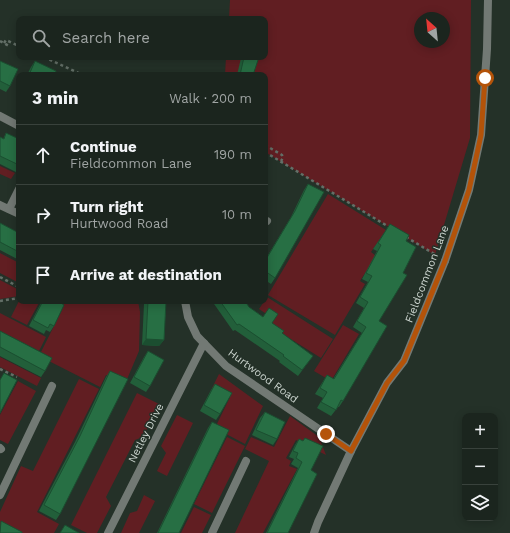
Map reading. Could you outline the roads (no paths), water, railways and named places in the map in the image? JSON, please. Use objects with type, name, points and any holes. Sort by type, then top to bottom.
[{"type":"street","name":"Fieldcommon Lane","points":[[314,533],[351,451],[387,383],[404,361],[445,261],[469,190],[481,135],[487,49],[488,0]]},
{"type":"street","points":[[0,116],[16,124]]},
{"type":"street","points":[[9,209],[16,195]]},
{"type":"street","points":[[0,204],[16,212]]},
{"type":"street","name":"Hurtwood Road","points":[[186,304],[188,316],[197,336],[226,366],[351,451]]},
{"type":"street","name":"Netley Drive","points":[[108,533],[204,343]]},
{"type":"street","points":[[0,495],[52,386]]},
{"type":"street","points":[[212,533],[246,461]]}]
